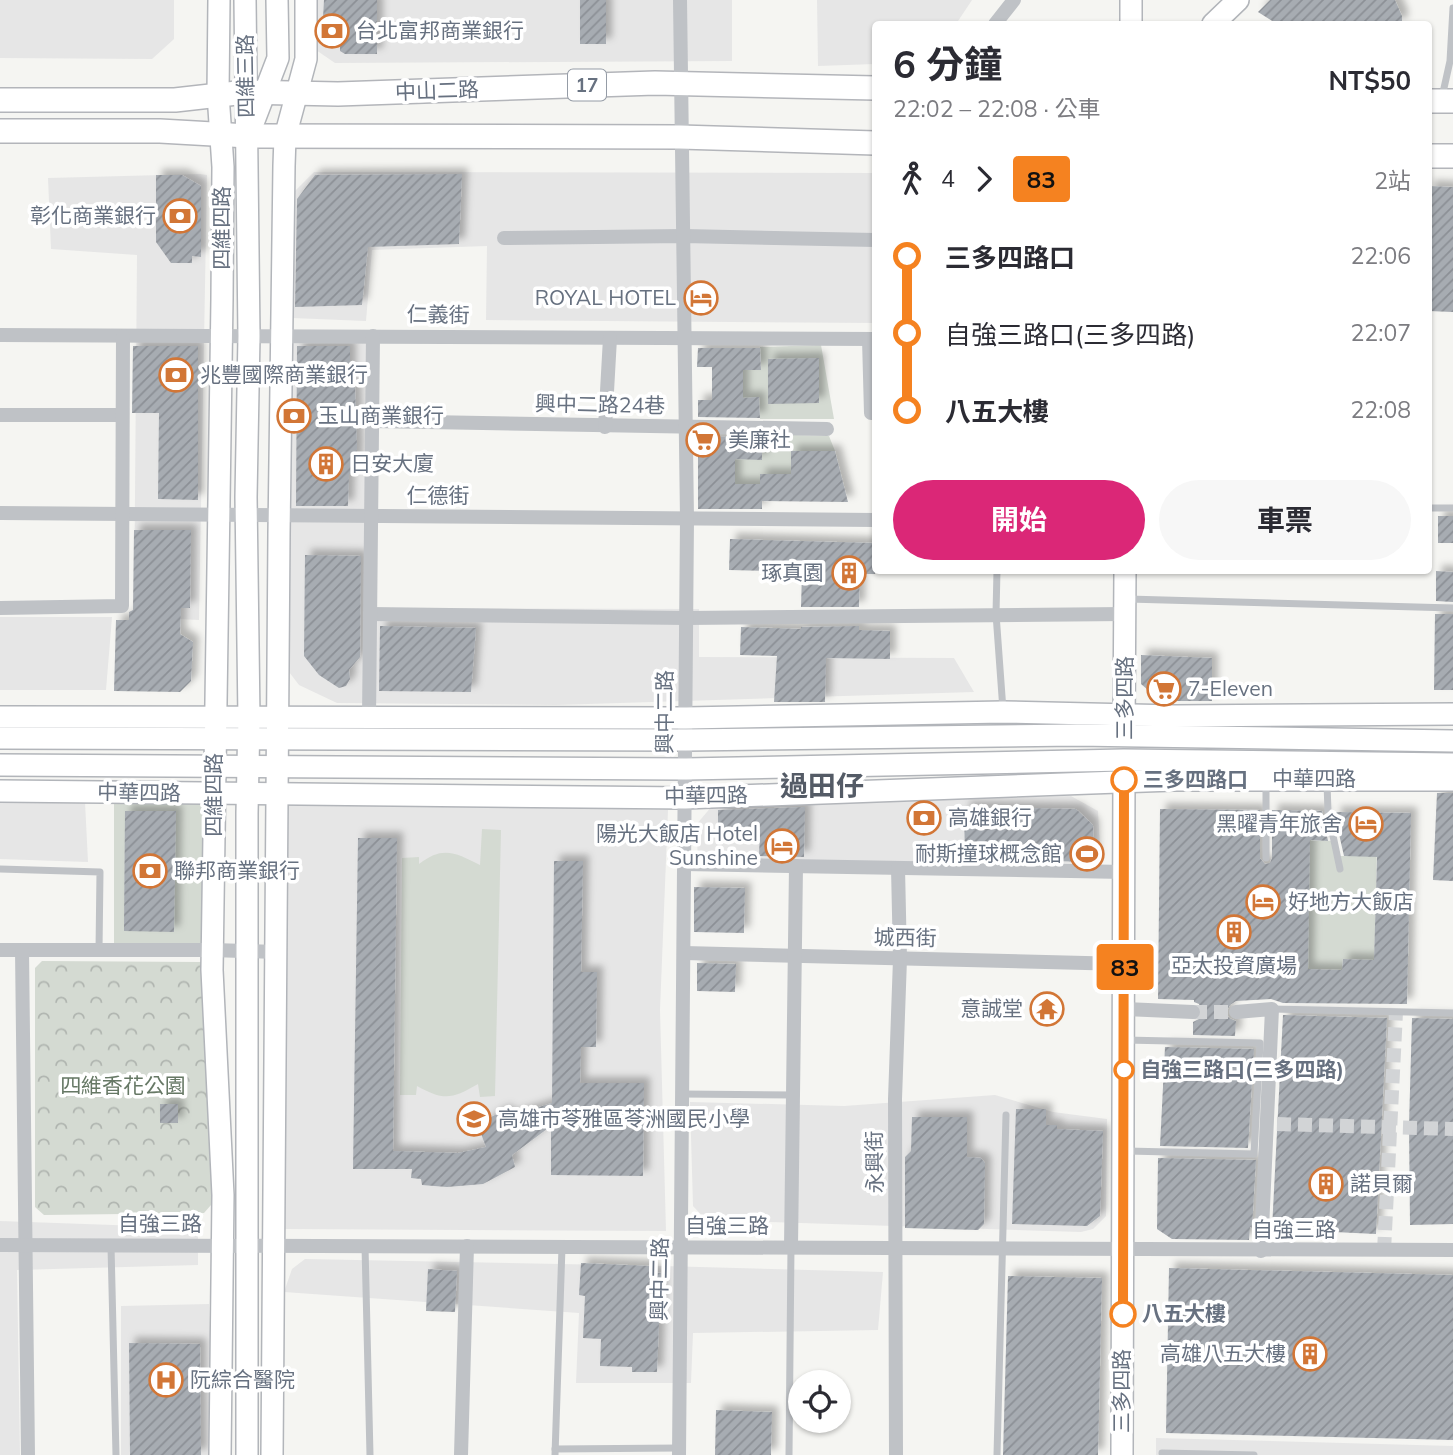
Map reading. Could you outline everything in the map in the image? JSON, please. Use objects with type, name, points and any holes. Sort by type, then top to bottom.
[{"type":"main road","name":"中山二路","points":[[0,100],[175,100],[219,94],[338,94],[680,83],[872,89]]},
{"type":"main road","name":"中山二路","points":[[0,131],[160,131],[248,136],[680,137],[872,143]]},
{"type":"main road","points":[[1432,156],[1453,156]]},
{"type":"street","name":"四維三路","points":[[219,0],[222,135]]},
{"type":"street","name":"四維三路","points":[[245,0],[256,93],[248,136]]},
{"type":"street","name":"四維三路","points":[[256,93],[278,58],[277,0]]},
{"type":"street","name":"四維三路","points":[[285,136],[306,59],[306,0]]},
{"type":"street","name":"興中二路","points":[[679,1451],[687,519],[680,0]]},
{"type":"street","points":[[997,21],[1014,0]]},
{"type":"street","points":[[1131,0],[1131,21]]},
{"type":"street","points":[[1216,21],[1238,0]]},
{"type":"street","name":"四維四路","points":[[220,1455],[223,1245],[212,950],[222,336],[222,135]]},
{"type":"street","name":"四維四路","points":[[247,1455],[248,136]]},
{"type":"street","points":[[272,1455],[279,517],[285,136]]},
{"type":"street","points":[[504,238],[684,236],[872,240]]},
{"type":"street","name":"仁義街","points":[[0,335],[872,339]]},
{"type":"street","points":[[369,718],[373,335]]},
{"type":"street","points":[[0,608],[122,606],[123,336]]},
{"type":"street","points":[[605,427],[610,338]]},
{"type":"street","points":[[0,415],[121,415]]},
{"type":"street","name":"興中二路24巷","points":[[372,421],[827,429]]},
{"type":"street","name":"仁德街","points":[[0,513],[872,520]]},
{"type":"street","name":"三多四路","points":[[1122,1455],[1125,574]]},
{"type":"street","points":[[370,614],[686,618],[996,614],[1125,607]]},
{"type":"street","name":"中華四路","points":[[278,728],[369,718],[686,718],[1003,712],[1124,726],[1453,741]]},
{"type":"street","name":"中華四路","points":[[0,738],[215,728],[278,728],[686,740],[1453,714]]},
{"type":"street","name":"中華四路","points":[[0,717],[215,728]]},
{"type":"street","name":"中華四路","points":[[0,765],[686,769],[1124,760],[1453,764]]},
{"type":"street","name":"中華四路","points":[[0,791],[685,798],[1266,779],[1453,780]]},
{"type":"street","points":[[685,864],[1125,872]]},
{"type":"street","points":[[792,1247],[796,866]]},
{"type":"street","name":"永興街","points":[[896,1455],[895,1099],[900,959],[898,868]]},
{"type":"street","points":[[0,950],[276,952]]},
{"type":"street","points":[[22,950],[28,1455]]},
{"type":"street","name":"城西街","points":[[684,953],[1125,964]]},
{"type":"street","points":[[1125,1009],[1193,1012]]},
{"type":"street","points":[[1236,1012],[1272,1009],[1261,1251]]},
{"type":"street","name":"自強三路","points":[[0,1245],[1453,1250]]},
{"type":"street","points":[[461,1455],[467,1246]]},
{"type":"lane","points":[[1441,101],[1450,61],[1453,8]]},
{"type":"lane","points":[[1432,508],[1453,508]]},
{"type":"lane","points":[[997,574],[996,614],[1003,712]]},
{"type":"lane","points":[[1125,607],[1453,608]]},
{"type":"lane","points":[[1266,779],[1266,858]]},
{"type":"lane","points":[[1327,779],[1328,811],[1340,869]]},
{"type":"lane","points":[[0,869],[100,872],[99,951]]},
{"type":"lane","points":[[1272,1009],[1453,1013]]},
{"type":"lane","points":[[1124,1040],[1260,1043],[1266,1124],[1254,1154],[1124,1151]]},
{"type":"lane","points":[[682,1094],[793,1095]]},
{"type":"lane","points":[[997,1455],[1006,1115]]},
{"type":"lane","points":[[111,1245],[116,1455]]},
{"type":"lane","points":[[365,1245],[370,1455]]},
{"type":"lane","points":[[562,1246],[555,1452],[679,1451]]},
{"type":"lane","points":[[789,1455],[792,1247]]},
{"type":"lane","points":[[1162,1453],[1254,1455]]},
{"type":"shaded area","points":[[0,0],[174,0],[174,39],[152,59],[0,58]]},
{"type":"shaded area","points":[[316,0],[732,0],[732,61],[335,63],[316,50]]},
{"type":"shaded area","points":[[817,0],[972,0],[958,21],[872,21],[872,64],[818,66]]},
{"type":"shaded area","points":[[314,172],[872,173],[872,323],[486,320],[487,246],[372,250],[366,321],[292,318],[291,195]]},
{"type":"shaded area","points":[[207,175],[199,620],[134,617],[137,255],[51,249],[48,178]]},
{"type":"shaded area","points":[[371,342],[368,608],[699,609],[699,657],[954,658],[974,692],[556,705],[337,703],[299,685],[283,664],[293,344]]},
{"type":"shaded area","points":[[0,617],[112,617],[106,690],[0,690]]},
{"type":"shaded area","points":[[1071,796],[1098,811],[1101,866],[698,858],[696,825],[712,806]]},
{"type":"shaded area","points":[[0,799],[85,802],[88,862],[0,859]]},
{"type":"shaded area","name":"高雄市苓雅區苓洲國民小學","points":[[287,801],[668,810],[660,1010],[666,1231],[285,1229]]},
{"type":"shaded area","points":[[995,1095],[1053,1112],[1107,1119],[1106,1216],[1093,1229],[1081,1232],[706,1220],[693,1206],[690,1102],[844,1106]]},
{"type":"shaded area","points":[[0,1221],[198,1228],[198,1265],[17,1270],[20,1455],[0,1455]]},
{"type":"shaded area","points":[[305,1259],[883,1272],[878,1330],[693,1333],[691,1383],[576,1383],[579,1313],[284,1292],[292,1269]]},
{"type":"shaded area","name":"阮綜合醫院","points":[[209,1304],[214,1455],[121,1455],[121,1306]]},
{"type":"shaded area","points":[[1156,1438],[1453,1446],[1453,1455],[1156,1455]]},
{"type":"green space","points":[[821,345],[834,419],[760,419],[759,398],[743,398],[743,370],[761,370],[760,347]]},
{"type":"green space","points":[[762,434],[829,436],[835,451],[792,451],[802,474],[761,474],[760,484],[735,484],[735,459],[762,459]]},
{"type":"green space","points":[[114,798],[203,804],[207,814],[206,946],[114,944]]},
{"type":"green space","points":[[482,829],[501,830],[495,1096],[480,1097],[478,1084],[448,1096],[434,1094],[417,1086],[416,1095],[400,1095],[402,858],[419,857],[419,864],[435,854],[449,853],[480,865]]},
{"type":"green space","points":[[1300,840],[1336,841],[1336,856],[1353,856],[1353,842],[1377,843],[1374,972],[1356,959],[1343,959],[1342,970],[1298,969]]},
{"type":"green space","name":"四維香花公園","points":[[42,961],[203,962],[211,967],[211,1205],[204,1213],[44,1215],[35,1207],[35,968]]},
{"type":"building","points":[[324,0],[377,0],[377,54],[345,54],[340,51],[340,46],[322,36]]},
{"type":"building","points":[[580,0],[606,0],[606,44],[580,44]]},
{"type":"building","points":[[1270,0],[1395,0],[1402,21],[1272,21],[1258,12]]},
{"type":"building","points":[[462,174],[459,244],[368,247],[362,305],[295,307],[297,199],[315,175]]},
{"type":"building","points":[[156,175],[182,175],[201,186],[201,257],[192,256],[192,263],[171,263],[156,242]]},
{"type":"building","points":[[1432,186],[1453,187],[1453,312],[1432,311]]},
{"type":"building","points":[[133,346],[198,346],[198,500],[158,499],[159,413],[132,413]]},
{"type":"building","points":[[297,346],[350,346],[350,386],[355,386],[357,447],[356,474],[349,474],[348,506],[296,506]]},
{"type":"building","points":[[698,348],[760,348],[761,370],[743,370],[743,398],[759,397],[760,418],[698,417],[698,400],[712,400],[712,367],[697,367]]},
{"type":"building","points":[[819,358],[819,403],[768,404],[768,359]]},
{"type":"building","points":[[698,436],[762,437],[762,460],[735,459],[735,484],[760,484],[760,474],[791,474],[791,451],[835,451],[848,502],[762,501],[762,509],[698,509]]},
{"type":"building","points":[[1438,516],[1453,516],[1453,543],[1438,543]]},
{"type":"building","points":[[134,530],[191,530],[190,608],[181,608],[180,634],[193,642],[191,681],[180,692],[114,691],[116,620],[129,620],[129,612],[133,610]]},
{"type":"building","name":"琢真園","points":[[730,539],[872,543],[872,574],[860,574],[859,607],[801,607],[802,572],[729,570]]},
{"type":"building","points":[[305,555],[361,556],[360,657],[349,670],[350,679],[346,686],[339,688],[319,675],[304,656]]},
{"type":"building","points":[[1436,571],[1453,572],[1453,602],[1436,601]]},
{"type":"building","points":[[1435,614],[1453,614],[1453,690],[1434,690]]},
{"type":"building","points":[[380,626],[476,628],[471,692],[379,691]]},
{"type":"building","points":[[859,626],[859,630],[890,631],[890,659],[826,658],[825,702],[774,702],[777,656],[740,655],[741,627],[801,629]]},
{"type":"building","points":[[1141,655],[1212,658],[1212,701],[1161,701],[1141,684]]},
{"type":"building","points":[[1437,793],[1453,793],[1453,881],[1433,880]]},
{"type":"building","name":"陽光大飯店 Hotel Sunshine","points":[[805,807],[804,857],[759,856],[760,830],[718,829],[718,810]]},
{"type":"building","points":[[964,807],[1076,809],[1093,825],[1094,862],[965,859]]},
{"type":"building","name":"亞太投資廣場","points":[[1160,809],[1260,810],[1260,858],[1265,864],[1270,863],[1272,858],[1272,810],[1322,811],[1328,841],[1310,840],[1308,969],[1342,970],[1343,959],[1374,960],[1377,857],[1344,856],[1334,812],[1411,813],[1407,1004],[1283,1003],[1271,999],[1236,1001],[1226,1012],[1229,1018],[1236,1021],[1235,1036],[1193,1035],[1193,1022],[1201,1018],[1202,1013],[1199,1004],[1194,1000],[1158,999]]},
{"type":"building","name":"聯邦商業銀行","points":[[125,811],[176,811],[174,932],[124,931]]},
{"type":"building","points":[[358,838],[397,838],[393,1151],[458,1153],[486,1147],[480,1131],[491,1117],[505,1110],[510,1116],[552,1103],[554,861],[583,861],[581,972],[597,972],[596,1047],[581,1047],[580,1083],[644,1083],[643,1176],[551,1175],[551,1126],[512,1155],[515,1167],[483,1184],[447,1187],[422,1185],[421,1179],[411,1178],[412,1169],[353,1169]]},
{"type":"building","points":[[694,887],[745,888],[744,933],[694,932]]},
{"type":"building","points":[[697,963],[736,964],[735,992],[697,991]]},
{"type":"building","points":[[1283,1015],[1387,1018],[1376,1234],[1272,1229]]},
{"type":"building","points":[[1412,1018],[1453,1019],[1453,1224],[1410,1225]]},
{"type":"building","points":[[1165,1047],[1254,1049],[1248,1148],[1160,1146]]},
{"type":"building","points":[[160,1104],[178,1104],[178,1123],[160,1123]]},
{"type":"building","points":[[1016,1109],[1046,1109],[1046,1125],[1057,1125],[1057,1129],[1103,1131],[1100,1216],[1087,1226],[1012,1224]]},
{"type":"building","points":[[912,1117],[967,1117],[967,1157],[981,1158],[985,1163],[984,1224],[978,1230],[905,1228],[905,1157],[911,1151]]},
{"type":"building","points":[[1158,1158],[1256,1160],[1249,1240],[1172,1239],[1157,1229]]},
{"type":"building","points":[[581,1263],[651,1266],[651,1272],[661,1273],[657,1372],[632,1372],[632,1367],[600,1366],[601,1339],[583,1338],[585,1296],[579,1295]]},
{"type":"building","name":"高雄八五大樓","points":[[1169,1268],[1453,1275],[1453,1440],[1166,1433]]},
{"type":"building","points":[[428,1269],[457,1271],[455,1312],[426,1311]]},
{"type":"building","points":[[1008,1276],[1102,1278],[1098,1455],[1003,1455]]},
{"type":"building","name":"阮綜合醫院","points":[[129,1343],[200,1344],[201,1455],[130,1455]]},
{"type":"building","points":[[716,1410],[772,1412],[771,1455],[715,1455]]},
{"type":"tunnel","points":[[1193,1012],[1236,1012]]},
{"type":"tunnel","points":[[1384,1251],[1396,1012]]},
{"type":"tunnel","points":[[1277,1124],[1453,1129]]},
{"type":"bus line","name":"83","points":[[1123,1314],[1124,780]]},
{"type":"place","name":"台北富邦商業銀行","points":[[332,31]]},
{"type":"place","name":"彰化商業銀行","points":[[180,216]]},
{"type":"place","name":"ROYAL HOTEL","points":[[701,298]]},
{"type":"place","name":"兆豐國際商業銀行","points":[[176,375]]},
{"type":"place","name":"玉山商業銀行","points":[[294,416]]},
{"type":"place","name":"美廉社","points":[[703,440]]},
{"type":"place","name":"日安大廈","points":[[326,464]]},
{"type":"place","name":"琢真園","points":[[849,573]]},
{"type":"place","name":"7-Eleven","points":[[1164,689]]},
{"type":"place","name":"三多四路口","points":[[1124,780]]},
{"type":"place","name":"高雄銀行","points":[[924,818]]},
{"type":"place","name":"黑曜青年旅舍","points":[[1366,824]]},
{"type":"place","name":"陽光大飯店 Hotel Sunshine","points":[[782,846]]},
{"type":"place","name":"耐斯撞球概念館","points":[[1087,854]]},
{"type":"place","name":"聯邦商業銀行","points":[[150,871]]},
{"type":"place","name":"好地方大飯店","points":[[1263,902]]},
{"type":"place","name":"亞太投資廣場","points":[[1234,932]]},
{"type":"place","name":"意誠堂","points":[[1047,1009]]},
{"type":"place","name":"自強三路口(三多四路)","points":[[1124,1070]]},
{"type":"place","name":"高雄市苓雅區苓洲國民小學","points":[[474,1119]]},
{"type":"place","name":"諾貝爾","points":[[1326,1184]]},
{"type":"place","name":"八五大樓","points":[[1123,1314]]},
{"type":"place","name":"高雄八五大樓","points":[[1310,1354]]},
{"type":"place","name":"阮綜合醫院","points":[[166,1380]]},
{"type":"district","name":"過田仔","points":[[822,786]]}]
